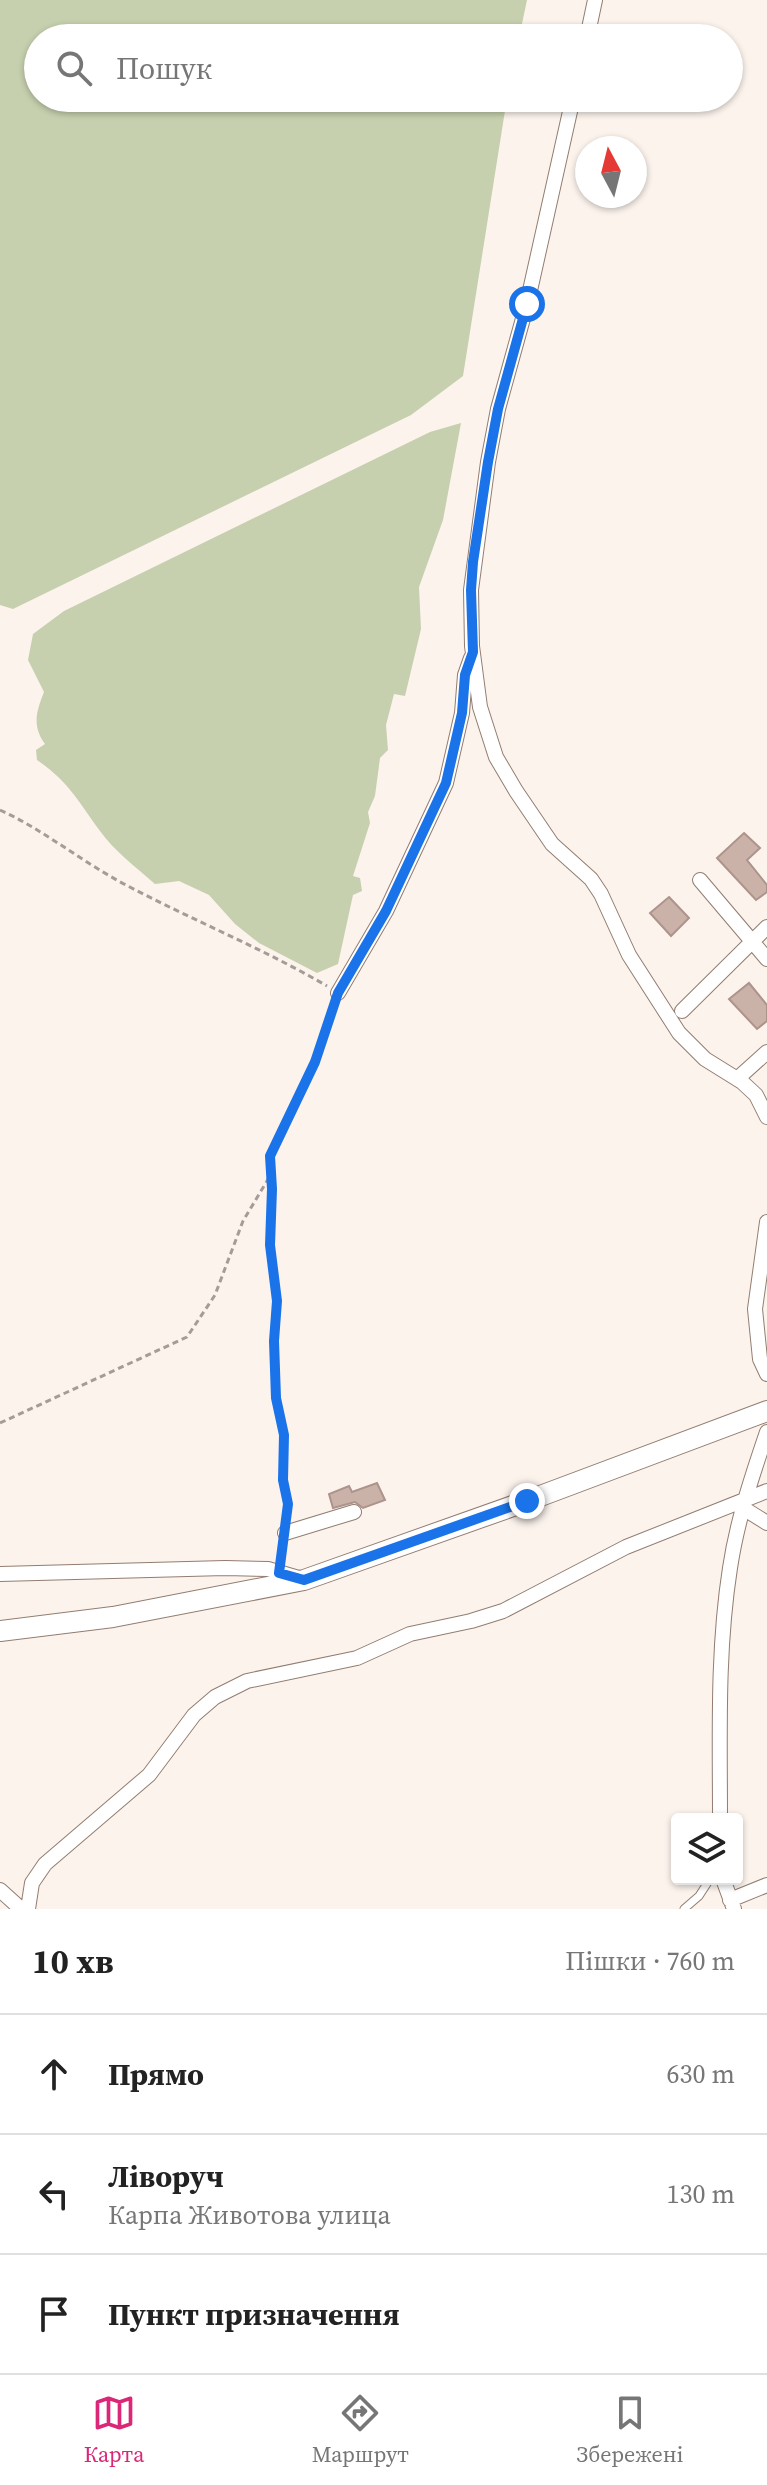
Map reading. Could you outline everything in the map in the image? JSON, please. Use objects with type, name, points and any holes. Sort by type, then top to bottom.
[{"type":"main road","points":[[0,1631],[113,1617],[304,1580],[767,1411]]},
{"type":"street","points":[[590,24],[595,0]]},
{"type":"street","points":[[570,112],[527,304],[498,409],[472,576],[473,652],[487,734],[516,791],[552,844],[591,879],[601,894],[629,955],[679,1033],[705,1059],[756,1095],[767,1117]]},
{"type":"street","points":[[338,993],[386,911],[446,783],[462,713],[465,675],[473,652]]},
{"type":"street","points":[[700,880],[767,959]]},
{"type":"street","points":[[682,1011],[767,927]]},
{"type":"street","points":[[737,1079],[767,1052]]},
{"type":"street","points":[[767,1222],[755,1309],[760,1359],[767,1374]]},
{"type":"street","points":[[720,1813],[721,1658],[730,1568],[744,1505],[767,1432]]},
{"type":"street","points":[[28,1909],[32,1883],[45,1864],[149,1775],[194,1715],[215,1697],[247,1681],[357,1658],[410,1634],[503,1611],[665,1529],[744,1505],[767,1491]]},
{"type":"street","points":[[744,1505],[767,1523]]},
{"type":"street","points":[[285,1533],[354,1512]]},
{"type":"street","points":[[0,1574],[239,1568],[268,1569],[304,1580]]},
{"type":"street","points":[[725,1885],[732,1905],[767,1885]]},
{"type":"street","points":[[0,1890],[21,1909]]},
{"type":"lane","points":[[684,1909],[706,1885]]},
{"type":"path","points":[[0,810],[20,819],[80,859],[127,885],[208,923],[338,993],[315,1062],[270,1156],[270,1245],[277,1301],[274,1341],[276,1398],[284,1435],[283,1480],[288,1504],[285,1533]]},
{"type":"path","points":[[0,1423],[187,1337],[215,1295],[243,1221],[271,1175]]},
{"type":"green space","points":[[0,0],[527,0],[522,24],[24,24],[24,112],[505,112],[463,376],[411,415],[13,609],[0,605]]},
{"type":"green space","points":[[461,423],[443,520],[419,587],[421,629],[405,696],[394,694],[386,725],[388,750],[380,758],[375,796],[368,812],[370,823],[353,876],[360,878],[362,891],[353,895],[338,964],[317,973],[259,943],[235,924],[209,895],[179,881],[155,884],[112,845],[65,784],[37,760],[36,750],[45,744],[38,731],[37,719],[44,692],[28,660],[33,634],[64,611],[430,432]]},
{"type":"building","points":[[744,833],[760,848],[747,860],[767,885],[767,892],[756,900],[717,858]]},
{"type":"building","points":[[669,897],[689,918],[671,936],[650,913]]},
{"type":"building","points":[[749,983],[767,1005],[767,1021],[757,1029],[729,999]]},
{"type":"building","points":[[377,1483],[385,1500],[363,1508],[355,1502],[333,1508],[329,1494],[349,1486],[352,1492]]},
{"type":"route","points":[[527,304],[498,409],[488,462],[473,562],[473,652],[465,675],[462,713],[446,783],[386,911],[338,993],[315,1062],[270,1156],[270,1245],[277,1301],[274,1341],[276,1398],[284,1435],[283,1480],[288,1504],[279,1573],[304,1580],[527,1501]]}]
